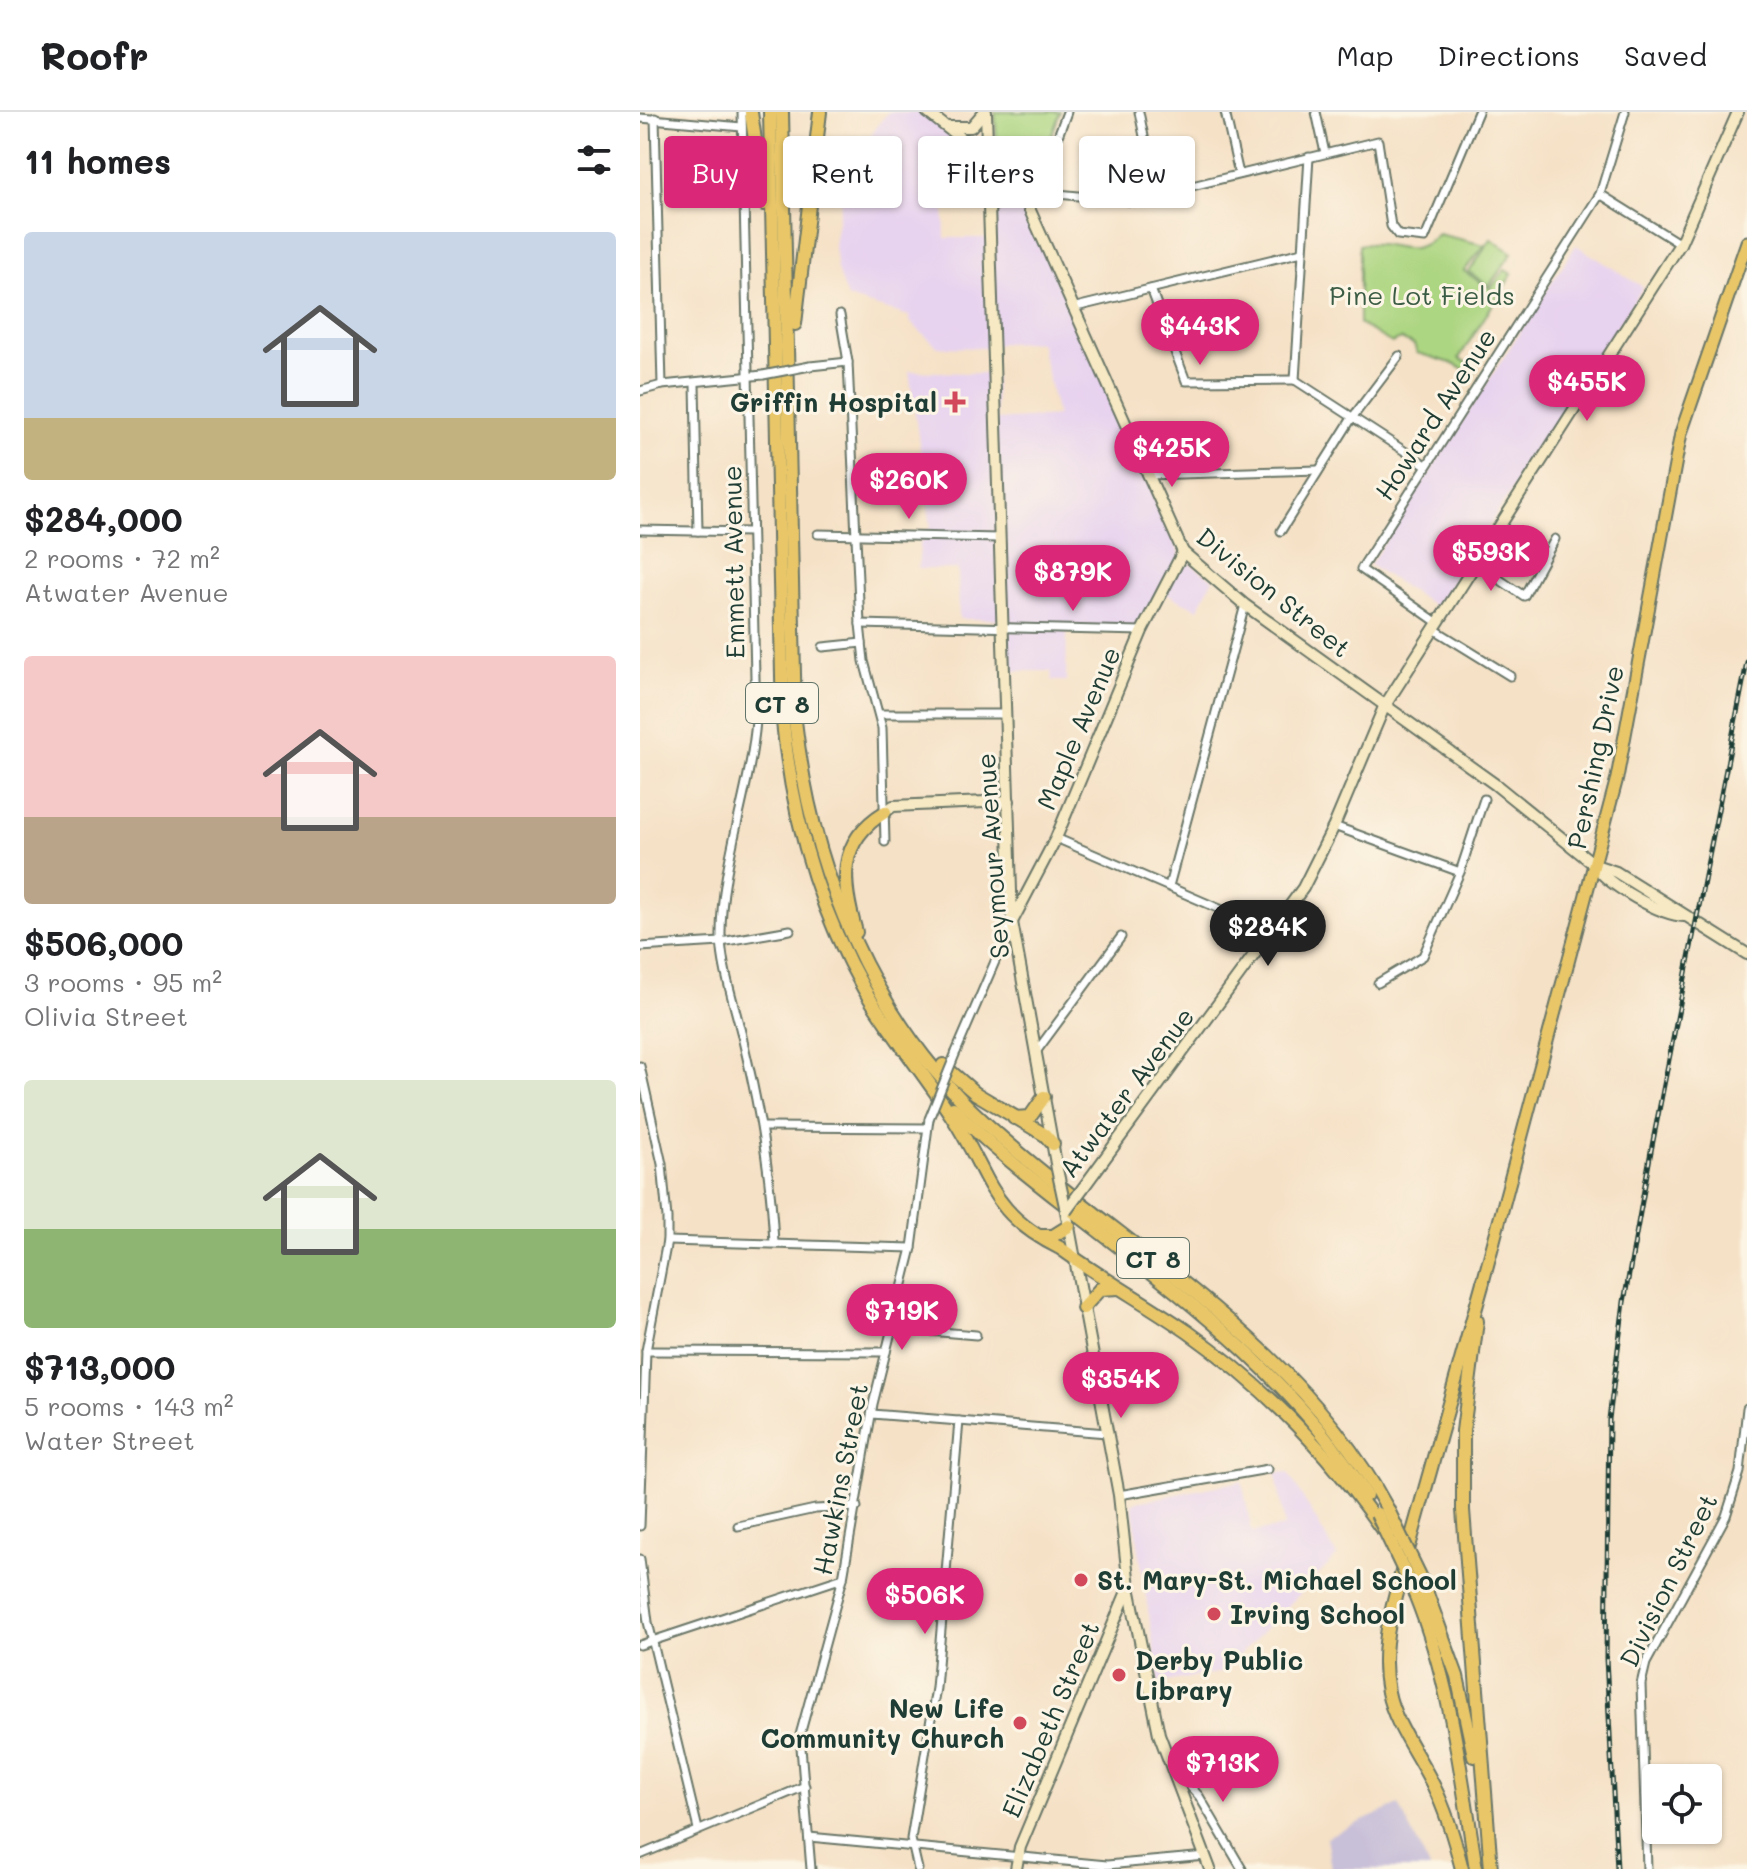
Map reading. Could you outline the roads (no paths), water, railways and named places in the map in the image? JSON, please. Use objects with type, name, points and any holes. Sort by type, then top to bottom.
[{"type":"highway","points":[[751,112],[762,179],[765,268],[775,338]]},
{"type":"highway","name":"CT 8","points":[[770,112],[782,707],[792,796],[814,879],[834,928],[864,988],[899,1045],[979,1135],[1214,1322],[1264,1367],[1339,1451],[1422,1580],[1457,1676],[1486,1826],[1491,1869]]},
{"type":"highway","name":"CT 8","points":[[782,112],[793,681],[797,746],[818,847],[838,906],[863,963],[901,1025],[982,1121],[1274,1359],[1347,1447],[1398,1554],[1444,1675],[1456,1730],[1476,1869]]},
{"type":"highway","points":[[789,403],[795,313],[820,112]]},
{"type":"highway","points":[[863,963],[850,905],[847,860],[859,831],[885,812]]},
{"type":"highway","points":[[901,1025],[956,1078],[1013,1118],[1045,1135],[1053,1144]]},
{"type":"highway","points":[[899,1045],[951,1114],[1000,1204],[1032,1234],[1060,1248],[1190,1334],[1244,1376],[1301,1429],[1379,1513]]},
{"type":"highway","points":[[1013,1118],[1030,1117],[1044,1097]]},
{"type":"highway","points":[[1032,1234],[1053,1236],[1067,1218]]},
{"type":"highway","points":[[1483,1282],[1463,1431],[1463,1510],[1486,1826]]},
{"type":"highway","points":[[1462,1869],[1452,1830],[1435,1789],[1388,1695],[1384,1663],[1387,1629],[1396,1593],[1483,1282]]},
{"type":"highway","points":[[1083,1308],[1100,1289],[1119,1288]]},
{"type":"main road","name":"Division Street","points":[[927,112],[960,136]]},
{"type":"main road","points":[[949,127],[971,127],[985,112]]},
{"type":"main road","name":"Seymour Avenue","points":[[985,112],[987,136]]},
{"type":"main road","name":"Atwater Avenue","points":[[1067,1218],[1083,1188],[1273,932],[1313,871],[1384,707],[1680,244],[1738,112]]},
{"type":"main road","name":"Seymour Avenue","points":[[990,208],[1012,922],[1119,1495],[1129,1587],[1159,1734],[1210,1869]]},
{"type":"main road","name":"Division Street","points":[[1029,208],[1183,552],[1245,605],[1496,785],[1595,865],[1610,882],[1664,912],[1684,916],[1747,954]]},
{"type":"main road","name":"Pershing Drive","points":[[1483,1282],[1617,776],[1681,433],[1747,242]]},
{"type":"main road","name":"Maple Avenue","points":[[1012,922],[1056,838],[1142,631],[1183,552]]},
{"type":"main road","points":[[885,812],[893,806],[1009,801]]},
{"type":"main road","name":"Elizabeth Street","points":[[1016,1869],[1018,1857],[1129,1587]]},
{"type":"street","name":"Emmett Avenue","points":[[742,112],[756,721],[752,769],[722,902],[721,942],[763,1127],[771,1173],[774,1243]]},
{"type":"street","points":[[1058,136],[1067,112]]},
{"type":"street","points":[[1139,112],[1144,136]]},
{"type":"street","points":[[1225,112],[1239,174]]},
{"type":"street","points":[[1316,112],[1325,153]]},
{"type":"street","points":[[1195,185],[1378,141],[1391,226],[1398,235],[1425,238],[1478,112]]},
{"type":"street","name":"Howard Avenue","points":[[1436,626],[1361,569],[1600,194],[1625,112]]},
{"type":"street","points":[[640,118],[742,127]]},
{"type":"street","points":[[655,118],[662,385]]},
{"type":"street","points":[[1295,380],[1309,157]]},
{"type":"street","points":[[1600,194],[1680,244]]},
{"type":"street","points":[[1072,308],[1302,252]]},
{"type":"street","points":[[1151,289],[1186,381],[1295,380],[1426,465]]},
{"type":"street","points":[[840,315],[848,362],[860,624],[879,714],[885,842]]},
{"type":"street","points":[[1281,531],[1352,418],[1399,356]]},
{"type":"street","points":[[640,391],[662,385],[695,384],[848,362]]},
{"type":"street","points":[[695,384],[698,531]]},
{"type":"street","points":[[1147,475],[1318,470]]},
{"type":"street","points":[[640,530],[751,532]]},
{"type":"street","points":[[818,534],[999,538]]},
{"type":"street","points":[[1475,563],[1524,596],[1555,539]]},
{"type":"street","points":[[1169,886],[1245,605]]},
{"type":"street","points":[[860,624],[1142,631]]},
{"type":"street","points":[[1436,626],[1510,676]]},
{"type":"street","points":[[823,647],[862,643]]},
{"type":"street","points":[[879,714],[1006,714]]},
{"type":"street","points":[[1378,983],[1423,956],[1460,872],[1484,799]]},
{"type":"street","points":[[1334,826],[1460,872]]},
{"type":"street","points":[[1056,838],[1273,932]]},
{"type":"street","name":"Hawkins Street","points":[[811,1869],[800,1735],[843,1578],[872,1414],[912,1248],[926,1128],[1012,922]]},
{"type":"street","points":[[640,947],[721,942],[790,930]]},
{"type":"street","points":[[1036,1052],[1121,937]]},
{"type":"street","points":[[640,1066],[666,1187],[667,1241],[646,1351],[640,1526]]},
{"type":"street","points":[[763,1127],[926,1128]]},
{"type":"street","points":[[667,1241],[912,1248]]},
{"type":"street","points":[[893,1328],[976,1335]]},
{"type":"street","points":[[646,1351],[886,1352]]},
{"type":"street","name":"Division Street","points":[[1647,1869],[1641,1684],[1646,1663],[1726,1516],[1740,1472],[1747,1408]]},
{"type":"street","points":[[872,1414],[1107,1433]]},
{"type":"street","points":[[918,1869],[911,1839],[936,1688],[959,1421]]},
{"type":"street","points":[[1119,1495],[1268,1469]]},
{"type":"street","points":[[738,1526],[815,1509],[857,1507]]},
{"type":"street","points":[[640,1559],[653,1640],[698,1829]]},
{"type":"street","points":[[640,1645],[843,1578]]},
{"type":"street","points":[[1170,1765],[1199,1796],[1242,1869]]},
{"type":"street","points":[[640,1855],[805,1786]]},
{"type":"street","points":[[809,1837],[1107,1867],[1206,1856]]},
{"type":"railway","points":[[1617,1869],[1606,1658],[1609,1419],[1624,1302],[1651,1151],[1747,662]]},
{"type":"place","name":"Griffin Hospital","points":[[955,402]]},
{"type":"place","name":"St. Mary-St. Michael School","points":[[1081,1580]]},
{"type":"place","name":"Irving School","points":[[1214,1614]]},
{"type":"place","name":"Derby Public Library","points":[[1119,1675]]},
{"type":"place","name":"New Life Community Church","points":[[1020,1723]]},
{"type":"park label","name":"Pine Lot Fields","points":[[1422,295]]}]
